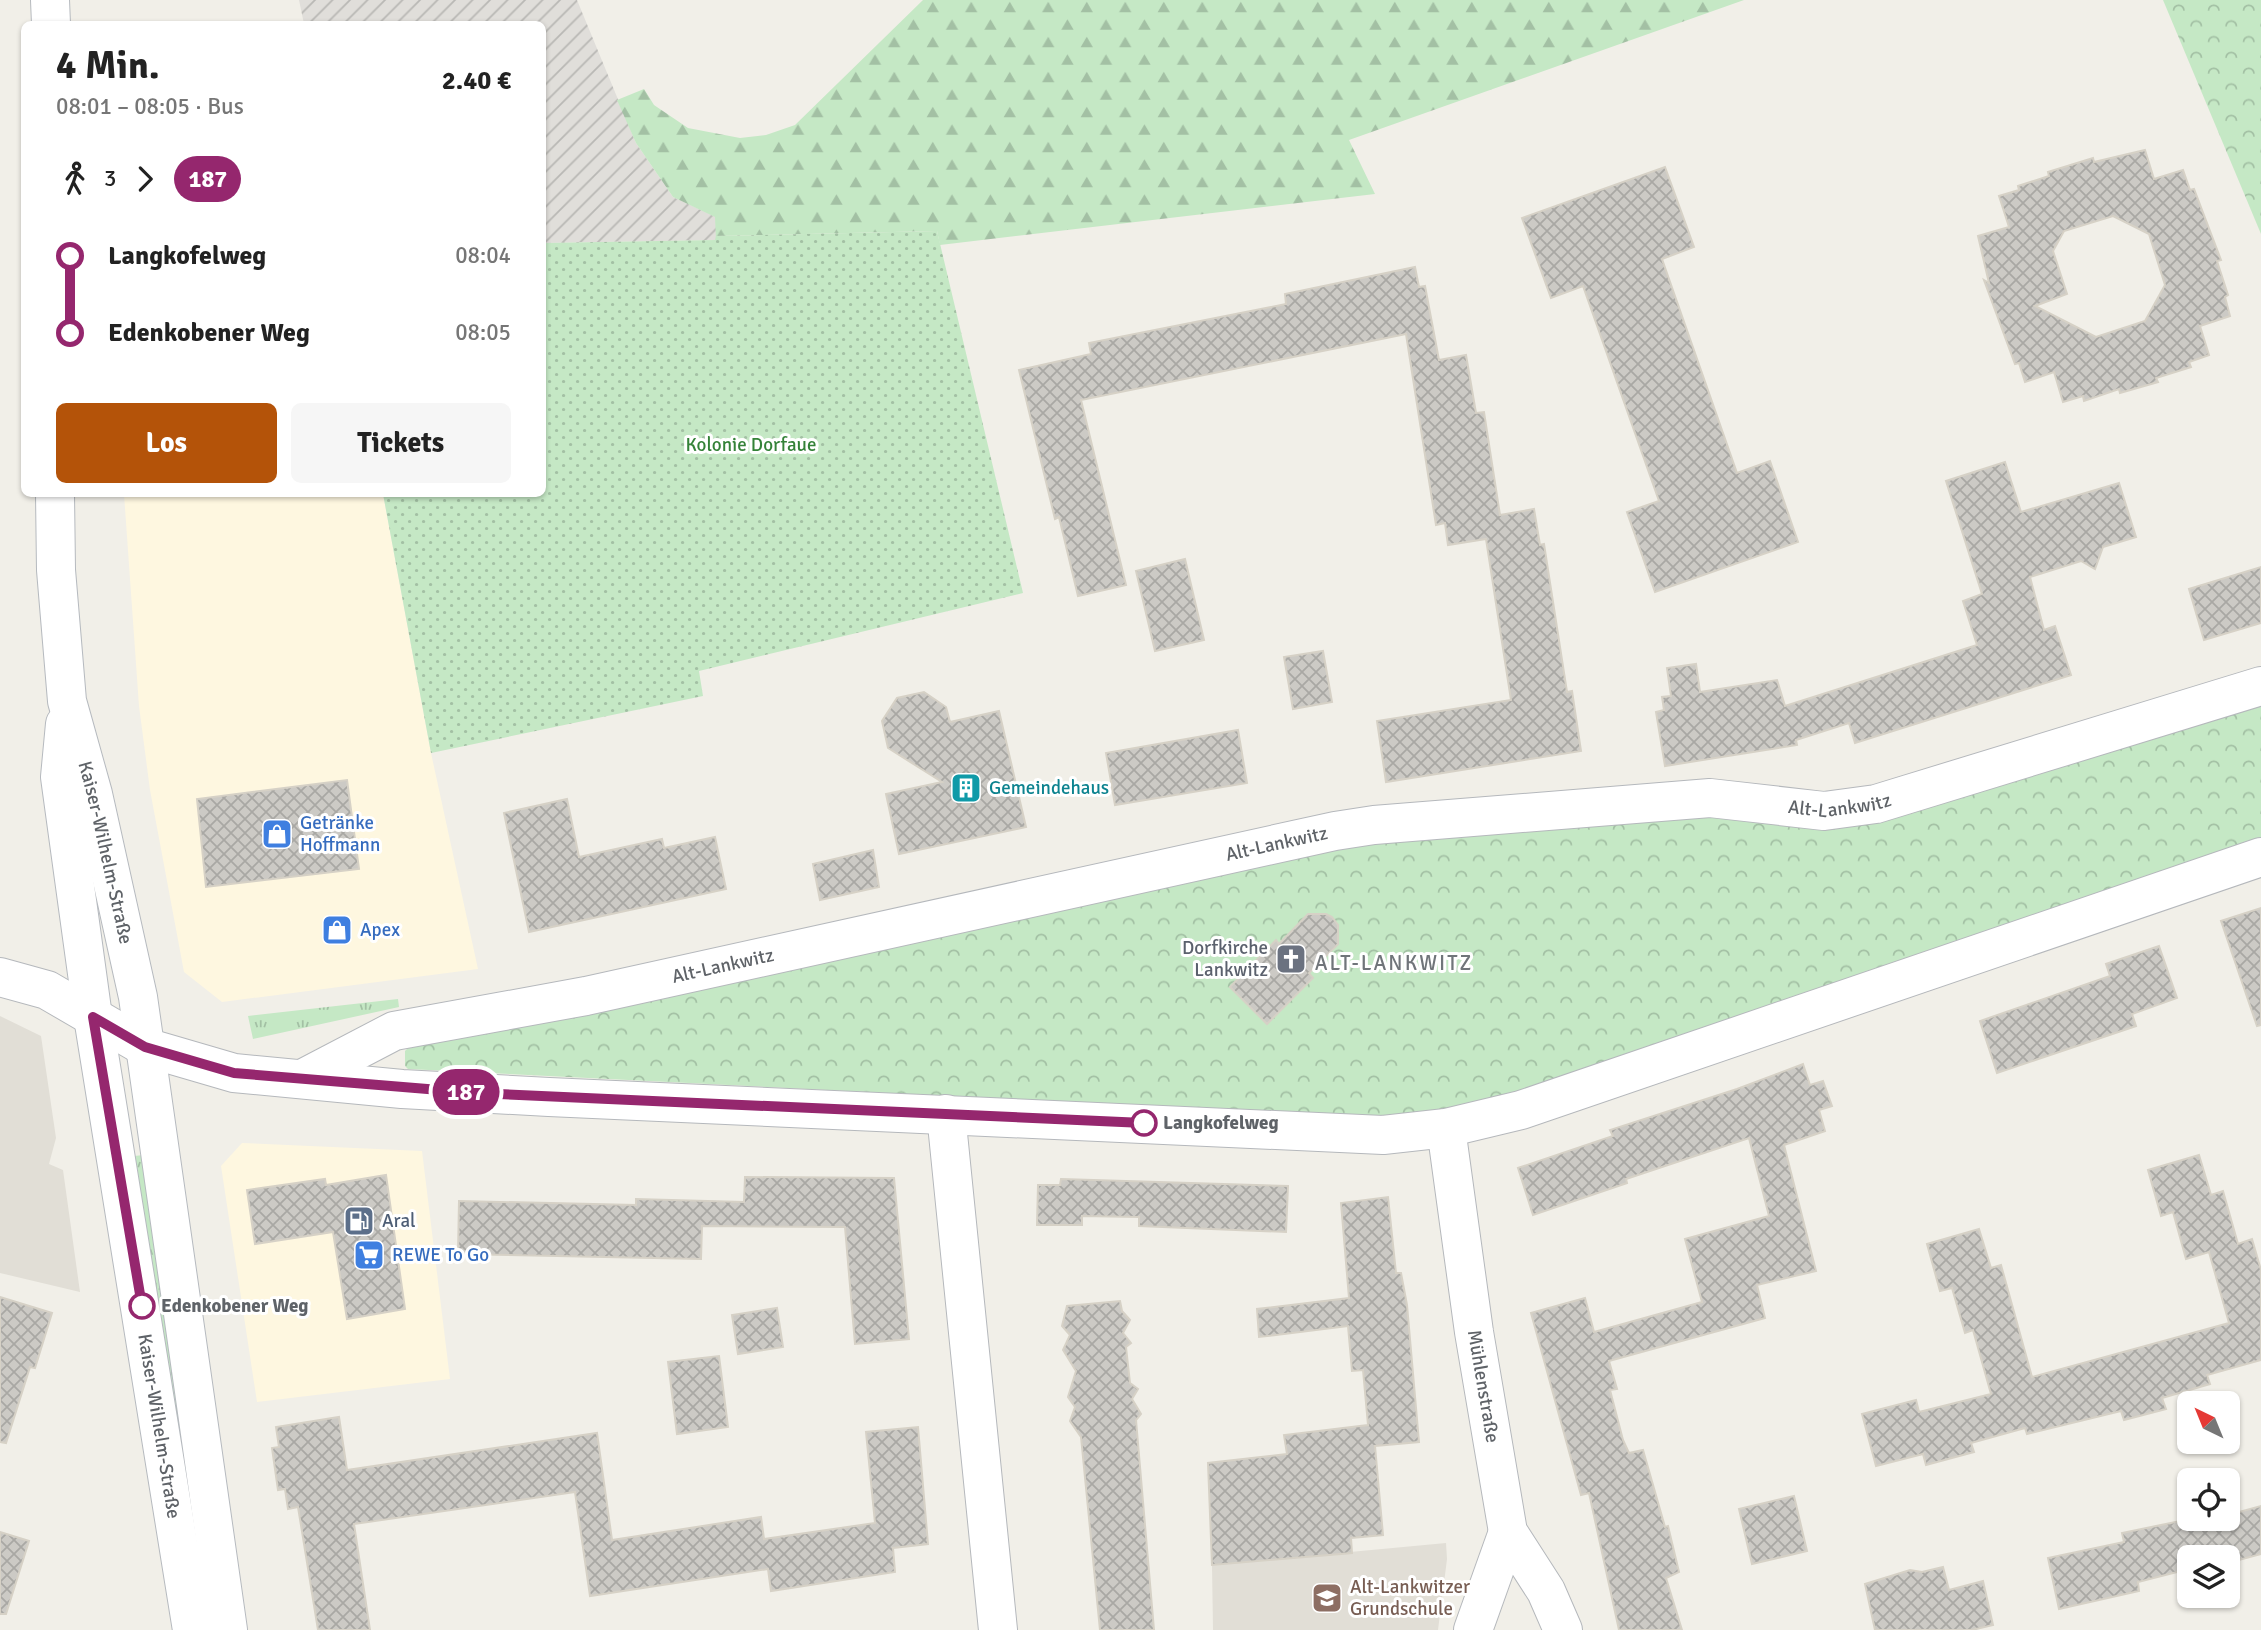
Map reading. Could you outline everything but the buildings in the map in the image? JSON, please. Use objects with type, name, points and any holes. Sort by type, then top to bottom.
[{"type":"street","points":[[50,0],[51,21]]},
{"type":"street","name":"Kaiser-Wilhelm-Straße","points":[[55,497],[55,570],[67,702],[60,777],[93,1017],[192,1630]]},
{"type":"street","name":"Alt-Lankwitz","points":[[302,1079],[394,1031],[586,996],[1335,831],[1374,825],[1710,798],[1824,811],[1876,804],[2261,686]]},
{"type":"street","name":"Kaiser-Wilhelm-Straße","points":[[67,702],[93,794],[123,924],[145,1047],[228,1630]]},
{"type":"street","points":[[0,977],[47,990],[145,1047],[213,1069],[441,1091],[1384,1135],[1446,1128],[1534,1106],[2261,857]]},
{"type":"street","points":[[946,1114],[998,1630]]},
{"type":"street","name":"Mühlenstraße","points":[[1446,1128],[1474,1332],[1507,1532],[1546,1591],[1563,1630]]},
{"type":"street","points":[[1473,1630],[1507,1532]]},
{"type":"shaded area","points":[[299,0],[577,0],[636,143],[673,197],[716,217],[716,240],[546,243],[546,21],[303,21]]},
{"type":"shaded area","points":[[124,497],[384,497],[431,753],[478,969],[222,1002],[184,972],[150,790],[139,706]]},
{"type":"shaded area","points":[[0,1016],[41,1036],[56,1138],[49,1164],[63,1170],[80,1292],[0,1273]]},
{"type":"shaded area","points":[[242,1143],[422,1151],[450,1379],[257,1402],[221,1166]]},
{"type":"shaded area","name":"Alt-Lankwitzer Grundschule","points":[[1446,1543],[1447,1559],[1438,1630],[1213,1630],[1212,1565]]},
{"type":"green space","points":[[923,0],[1744,0],[1349,140],[1375,194],[940,245],[937,231],[716,236],[716,240],[715,217],[673,197],[636,143],[617,100],[644,89],[654,105],[688,128],[740,138],[766,135],[795,125]]},
{"type":"green space","points":[[2163,0],[2261,0],[2261,234]]},
{"type":"green space","name":"Kolonie Dorfaue","points":[[937,231],[1023,593],[699,671],[703,696],[431,753],[384,497],[546,497],[546,243],[715,240],[716,236]]},
{"type":"green space","points":[[2261,701],[2261,839],[1481,1104],[1401,1116],[1287,1113],[408,1069],[405,1066],[405,1051],[409,1047],[1346,843],[1716,813],[1815,825]]},
{"type":"green space","points":[[398,999],[399,1007],[253,1039],[248,1016]]},
{"type":"green space","points":[[144,1155],[214,1630],[207,1630],[134,1156]]},
{"type":"bus line","name":"187","points":[[142,1306],[93,1017],[145,1047],[234,1073],[476,1093],[1144,1123]]},
{"type":"place","name":"Gemeindehaus","points":[[966,788]]},
{"type":"place","name":"Getränke Hoffmann","points":[[277,834]]},
{"type":"place","name":"Apex","points":[[337,930]]},
{"type":"place","name":"Dorfkirche Lankwitz","points":[[1291,959]]},
{"type":"place","name":"Langkofelweg","points":[[1144,1123]]},
{"type":"place","name":"Aral","points":[[359,1221]]},
{"type":"place","name":"REWE To Go","points":[[369,1255]]},
{"type":"place","name":"Edenkobener Weg","points":[[142,1306]]},
{"type":"place","name":"Alt-Lankwitzer Grundschule","points":[[1327,1598]]},
{"type":"district","name":"ALT-LANKWITZ","points":[[1394,963]]}]
